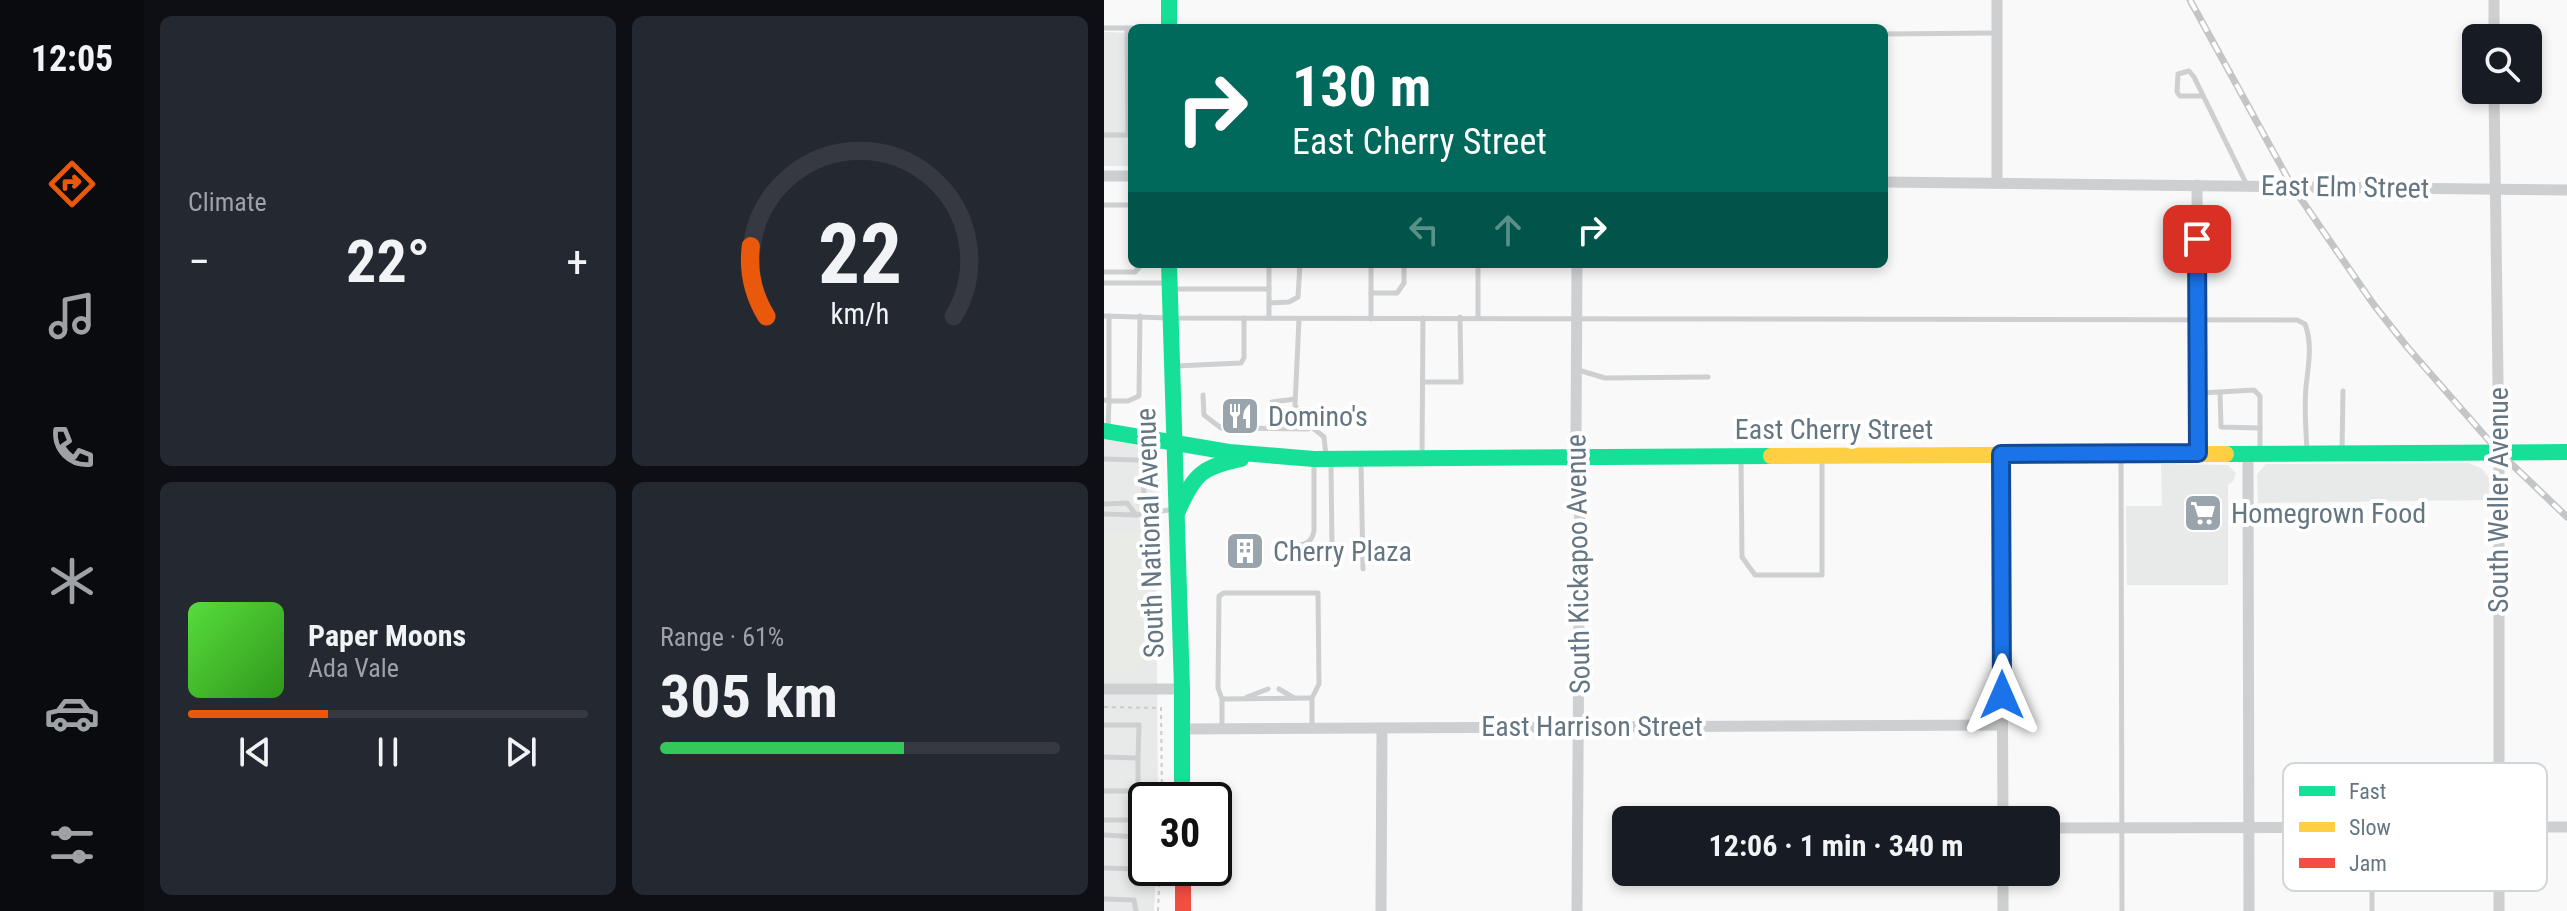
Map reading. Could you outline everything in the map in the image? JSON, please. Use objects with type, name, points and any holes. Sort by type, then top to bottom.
[{"type":"street","points":[[1169,0],[1169,24]]},
{"type":"street","points":[[1997,0],[1997,183]]},
{"type":"street","points":[[2494,0],[2494,24]]},
{"type":"street","name":"South Weller Avenue","points":[[2494,104],[2499,763]]},
{"type":"street","points":[[1104,176],[1128,176]]},
{"type":"street","name":"East Elm Street","points":[[1888,182],[2567,190]]},
{"type":"street","points":[[2197,185],[2198,453]]},
{"type":"street","name":"South National Avenue","points":[[1169,268],[1182,782]]},
{"type":"street","name":"South Kickapoo Avenue","points":[[1577,268],[1577,911]]},
{"type":"street","name":"East Cherry Street","points":[[1106,431],[1257,456],[1324,459],[2567,452]]},
{"type":"street","points":[[2249,911],[2254,453]]},
{"type":"street","points":[[2001,454],[2003,806]]},
{"type":"street","points":[[1176,513],[1198,473],[1208,466],[1257,456]]},
{"type":"street","points":[[1104,689],[1182,689]]},
{"type":"street","name":"East Harrison Street","points":[[1182,729],[2002,725]]},
{"type":"street","points":[[1381,911],[1382,729]]},
{"type":"street","points":[[2060,828],[2283,827]]},
{"type":"street","points":[[1183,886],[1183,911]]},
{"type":"street","points":[[2003,886],[2003,911]]},
{"type":"lane","points":[[1104,28],[1128,28]]},
{"type":"lane","points":[[1888,34],[1997,33]]},
{"type":"lane","points":[[2203,96],[2180,96],[2177,92],[2178,74],[2189,71],[2203,96],[2248,186]]},
{"type":"lane","points":[[1104,135],[1128,135]]},
{"type":"lane","points":[[1104,205],[1128,205]]},
{"type":"lane","points":[[1104,272],[1135,272],[1138,268]]},
{"type":"lane","points":[[1269,268],[1269,318]]},
{"type":"lane","points":[[1269,303],[1289,302],[1298,297],[1300,268]]},
{"type":"lane","points":[[1371,268],[1371,319]]},
{"type":"lane","points":[[1371,293],[1397,293],[1404,283],[1404,268]]},
{"type":"lane","points":[[1478,268],[1478,317]]},
{"type":"lane","points":[[1104,283],[1269,289]]},
{"type":"lane","points":[[1106,431],[1106,316],[2297,320],[2305,324],[2309,334],[2307,452]]},
{"type":"lane","points":[[1107,400],[1128,401],[1139,396],[1140,316]]},
{"type":"lane","points":[[1423,382],[1461,382],[1460,317]]},
{"type":"lane","points":[[1171,366],[1241,363],[1244,358],[1244,318]]},
{"type":"lane","points":[[1422,457],[1423,318]]},
{"type":"lane","points":[[1299,319],[1297,413],[1324,437],[1333,557],[1339,566]]},
{"type":"lane","points":[[1202,365],[1202,375]]},
{"type":"lane","points":[[1577,370],[1605,378],[1708,377]]},
{"type":"lane","points":[[2198,393],[2254,390],[2260,396],[2260,428],[2254,453]]},
{"type":"lane","points":[[2342,452],[2343,391]]},
{"type":"lane","points":[[2220,392],[2221,427],[2260,428]]},
{"type":"lane","points":[[1203,395],[1204,415],[1218,427],[1312,427]]},
{"type":"lane","points":[[1271,428],[1272,402],[1295,399]]},
{"type":"lane","points":[[1312,427],[1319,418],[1339,416]]},
{"type":"lane","points":[[2121,453],[2122,911]]},
{"type":"lane","points":[[1741,455],[1742,557],[1755,575],[1822,575],[1822,455]]},
{"type":"lane","points":[[1361,458],[1363,569]]},
{"type":"lane","points":[[1104,459],[1138,460],[1141,463],[1146,513]]},
{"type":"lane","points":[[1286,546],[1308,544],[1313,537],[1324,459]]},
{"type":"lane","points":[[1104,504],[1127,503],[1136,515]]},
{"type":"lane","points":[[1104,514],[1176,513]]},
{"type":"lane","points":[[1222,729],[1222,699],[1218,688],[1219,596],[1224,593],[1318,593],[1319,684],[1312,698],[1312,729]]},
{"type":"lane","points":[[1243,699],[1268,689]]},
{"type":"lane","points":[[1279,689],[1295,698]]},
{"type":"lane","points":[[1222,699],[1312,698]]},
{"type":"lane","points":[[1104,725],[1139,725],[1138,782]]},
{"type":"lane","points":[[1104,757],[1138,758]]},
{"type":"lane","points":[[1104,791],[1128,791]]},
{"type":"lane","points":[[1104,820],[1128,820]]},
{"type":"lane","points":[[1104,835],[1135,836],[1137,853],[1135,869],[1104,868]]},
{"type":"lane","points":[[1104,899],[1134,900],[1136,911]]},
{"type":"path","points":[[1104,707],[1161,708],[1162,782]]},
{"type":"path","points":[[1158,911],[1159,886]]},
{"type":"shaded area","points":[[1104,32],[1128,33],[1128,166],[1104,166]]},
{"type":"shaded area","points":[[1104,439],[1147,447],[1154,452],[1159,467],[1160,529],[1156,529],[1158,782],[1128,782],[1128,886],[1155,886],[1154,911],[1104,911]]},
{"type":"shaded area","points":[[2469,463],[2488,476],[2493,500],[2258,503],[2257,474],[2266,464]]},
{"type":"shaded area","points":[[2161,464],[2228,465],[2236,473],[2228,485],[2228,585],[2127,585],[2126,506],[2162,506]]},
{"type":"shaded area","points":[[1104,532],[1151,533],[1148,657],[1126,673],[1104,673]]},
{"type":"railway","points":[[2190,0],[2292,186],[2374,305],[2499,452],[2567,517]]},
{"type":"traffic: fast","points":[[1169,0],[1169,24]]},
{"type":"traffic: fast","points":[[1169,268],[1182,782]]},
{"type":"traffic: fast","points":[[1104,431],[1229,452],[1314,459],[1771,456]]},
{"type":"traffic: fast","points":[[2226,454],[2567,452]]},
{"type":"traffic: fast","points":[[1178,511],[1200,474],[1217,465],[1241,459]]},
{"type":"traffic: slow","points":[[1771,456],[2226,454]]},
{"type":"traffic: jam","points":[[1183,886],[1183,911]]},
{"type":"place","name":"Domino's","points":[[1240,416]]},
{"type":"place","name":"Homegrown Food","points":[[2203,513]]},
{"type":"place","name":"Cherry Plaza","points":[[1245,551]]},
{"type":"route","points":[[2002,695],[2001,454],[2198,453],[2197,239]]}]
